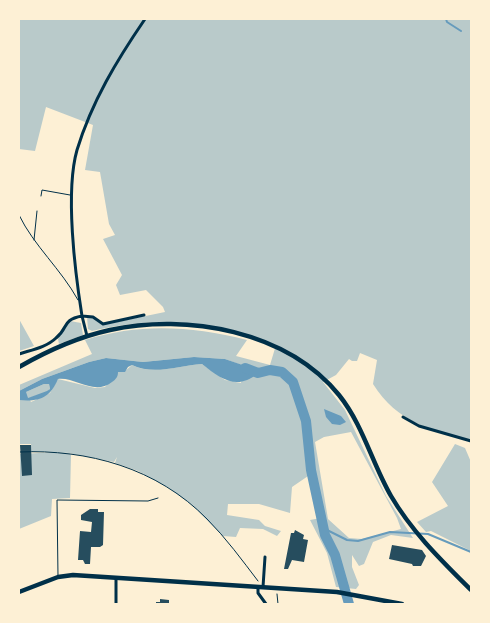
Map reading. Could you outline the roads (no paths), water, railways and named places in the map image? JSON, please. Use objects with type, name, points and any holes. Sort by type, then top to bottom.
[{"type":"main road","points":[[19,367],[57,348],[87,336],[130,326],[166,324],[201,327],[244,336],[276,347],[305,364],[333,389],[353,416],[390,493],[410,526],[471,590]]},
{"type":"main road","points":[[19,592],[58,577],[73,575],[338,592],[358,594],[402,604]]},
{"type":"street","points":[[87,336],[82,316],[72,223],[72,195],[77,152],[98,95],[145,19]]},
{"type":"street","points":[[19,354],[56,339],[70,319],[82,316],[93,317],[103,324],[144,315]]},
{"type":"street","points":[[403,417],[418,426],[471,441]]},
{"type":"street","points":[[265,557],[261,587],[258,593],[266,604]]},
{"type":"street","points":[[116,577],[116,604]]},
{"type":"lane","points":[[41,196],[42,190],[72,195]]},
{"type":"lane","points":[[33,241],[37,211]]},
{"type":"lane","points":[[19,215],[33,241],[60,272],[81,305]]},
{"type":"lane","points":[[58,577],[57,500],[148,501],[158,498]]},
{"type":"water","points":[[194,357],[225,359],[257,370],[258,373],[243,381],[236,382],[223,378],[202,364],[158,370],[149,370],[132,365],[125,372],[118,372],[116,379],[105,386],[92,387],[65,379],[58,379],[47,395],[38,399],[19,400],[19,391],[42,379],[89,362],[106,358],[143,362]],"holes":[[[44,384],[49,384],[50,389],[28,398],[26,392]]]},
{"type":"water","points":[[324,409],[341,416],[346,422],[340,425],[332,424],[326,417]]},
{"type":"waterway","points":[[446,19],[447,22],[461,31]]},
{"type":"waterway","points":[[245,368],[258,373],[270,370],[282,372],[293,382],[306,421],[311,470],[325,535],[335,555],[349,604]]},
{"type":"waterway","points":[[323,528],[347,540],[358,541],[390,532],[428,534],[471,552]]}]
